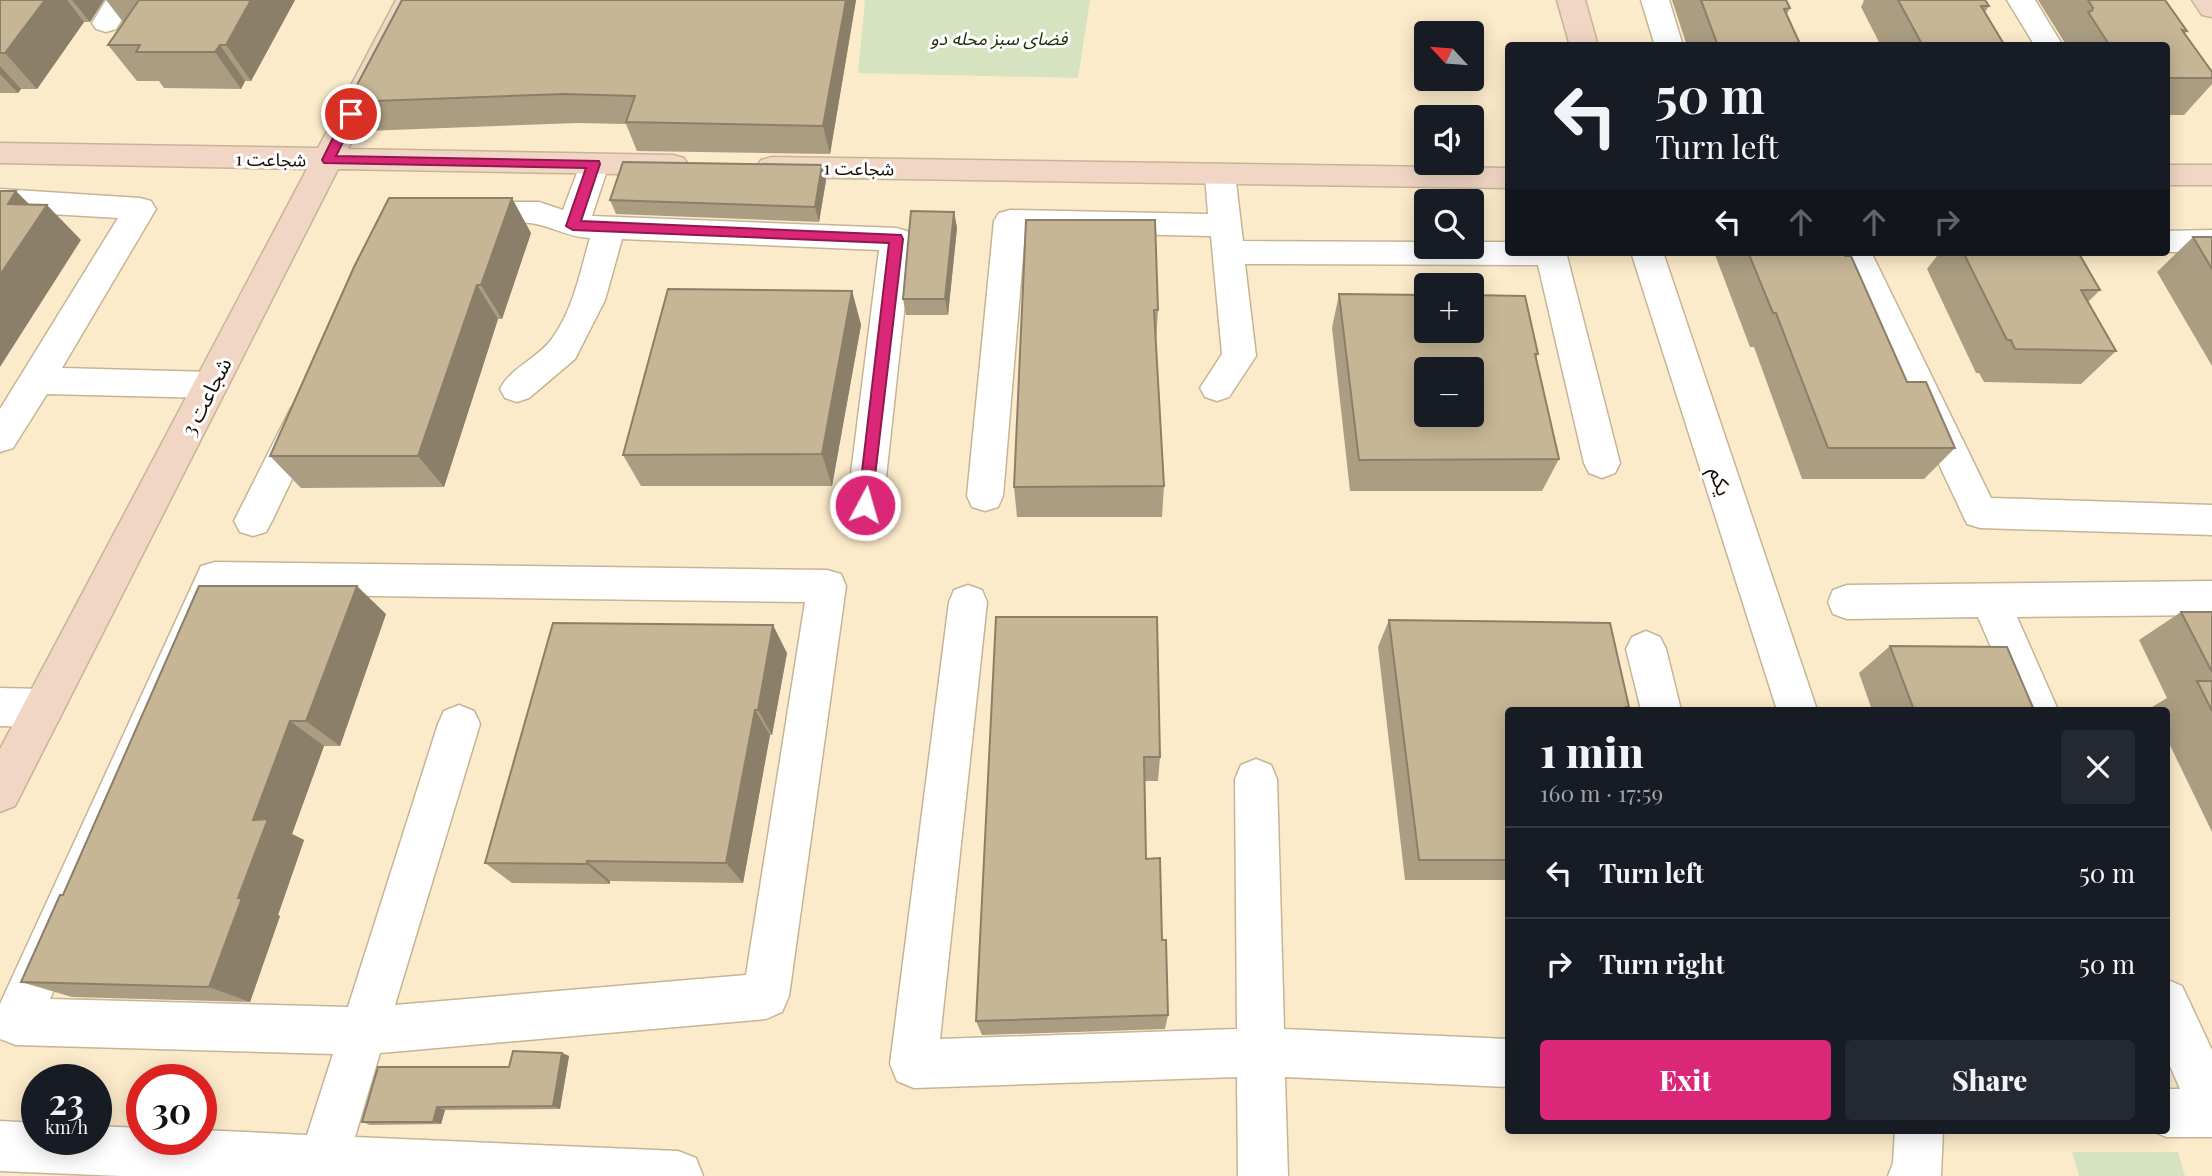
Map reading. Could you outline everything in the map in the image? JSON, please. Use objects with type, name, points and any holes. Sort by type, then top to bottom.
[{"type":"street","name":"شجاعت 3","points":[[0,792],[410,0]]},
{"type":"street","points":[[1571,0],[1583,42]]},
{"type":"street","points":[[1655,0],[1668,42]]},
{"type":"street","points":[[2021,0],[2047,42]]},
{"type":"street","points":[[2206,0],[2212,9]]},
{"type":"street","name":"شجاعت 1","points":[[0,153],[705,166]]},
{"type":"street","points":[[573,226],[594,164]]},
{"type":"street","name":"شجاعت 1","points":[[747,167],[1505,178]]},
{"type":"street","points":[[1217,388],[1238,356],[1220,174]]},
{"type":"street","points":[[2170,175],[2212,175]]},
{"type":"street","points":[[0,200],[140,209],[0,438]]},
{"type":"street","points":[[444,212],[538,213],[573,226],[896,239],[865,505]]},
{"type":"street","points":[[985,496],[1010,221],[1226,239],[1505,252]]},
{"type":"street","points":[[517,389],[563,350],[589,300],[609,227]]},
{"type":"street","points":[[2170,242],[2212,241]]},
{"type":"street","points":[[1551,256],[1602,463]]},
{"type":"street","name":"یکم","points":[[1648,256],[1796,707]]},
{"type":"street","points":[[1857,256],[1980,513],[2212,520]]},
{"type":"street","points":[[37,381],[211,385]]},
{"type":"street","points":[[253,521],[319,385]]},
{"type":"street","points":[[215,578],[827,586],[766,996],[364,1031],[16,1022],[215,578]]},
{"type":"street","points":[[1847,602],[2212,598]]},
{"type":"street","points":[[1990,601],[2037,707]]},
{"type":"street","points":[[968,602],[914,1064],[1261,1052],[1505,1063]]},
{"type":"street","points":[[1646,649],[1660,707]]},
{"type":"street","points":[[0,707],[44,708]]},
{"type":"street","points":[[323,1161],[459,724]]},
{"type":"street","points":[[1256,779],[1263,1176]]},
{"type":"street","points":[[2170,1011],[2212,1105]]},
{"type":"street","points":[[2170,1113],[2212,1113]]},
{"type":"street","points":[[0,1146],[678,1176]]},
{"type":"green space","name":"فضای سبز محله دو","points":[[865,0],[1090,0],[1078,78],[858,73]]},
{"type":"green space","points":[[2072,1152],[2178,1152],[2185,1176],[2079,1176]]},
{"type":"building","points":[[0,0],[45,0],[5,53],[0,53]]},
{"type":"building","points":[[139,0],[251,0],[226,45],[220,45],[215,52],[136,52],[140,45],[108,45]]},
{"type":"building","points":[[402,0],[846,0],[823,126],[626,122],[635,96],[564,94],[348,102]]},
{"type":"building","points":[[1701,0],[1786,0],[1790,8],[1784,9],[1799,42],[1717,42]]},
{"type":"building","points":[[1898,0],[1985,0],[1989,6],[1981,6],[2003,42],[1921,42]]},
{"type":"building","points":[[2088,0],[2165,0],[2187,31],[2182,30],[2212,72],[2212,78],[2170,78],[2170,42],[2107,42],[2088,12],[2093,8]]},
{"type":"building","points":[[623,162],[822,165],[815,207],[610,200]]},
{"type":"building","points":[[0,191],[16,191],[8,204],[47,205],[0,275]]},
{"type":"building","points":[[389,198],[512,198],[481,285],[477,285],[418,456],[270,456],[354,267]]},
{"type":"building","points":[[911,211],[954,212],[945,299],[903,299]]},
{"type":"building","points":[[1026,220],[1155,220],[1158,310],[1154,310],[1164,486],[1014,487]]},
{"type":"building","points":[[2193,237],[2212,237],[2212,269]]},
{"type":"building","points":[[1750,256],[1851,256],[1907,382],[1926,382],[1955,448],[1828,448],[1776,313],[1773,313]]},
{"type":"building","points":[[1965,256],[2080,256],[2100,290],[2081,290],[2116,351],[2015,349],[2011,340],[2007,340]]},
{"type":"building","points":[[668,289],[852,291],[822,454],[623,455]]},
{"type":"building","points":[[1339,294],[1414,295],[1414,343],[1484,343],[1484,295],[1525,296],[1559,459],[1359,460]]},
{"type":"building","points":[[199,586],[357,586],[306,721],[290,721],[253,820],[268,819],[238,898],[242,898],[209,987],[21,982],[60,895],[63,895]]},
{"type":"building","points":[[2181,612],[2212,612],[2212,672]]},
{"type":"building","points":[[996,617],[1157,617],[1160,757],[1144,757],[1146,859],[1160,858],[1162,940],[1166,940],[1168,1015],[976,1021]]},
{"type":"building","points":[[1389,620],[1610,623],[1629,707],[1505,707],[1505,860],[1419,860]]},
{"type":"building","points":[[553,623],[773,625],[726,863],[485,863]]},
{"type":"building","points":[[1890,646],[2007,647],[2033,707],[1913,707]]},
{"type":"building","points":[[2197,681],[2212,681],[2212,711]]},
{"type":"building","points":[[513,1051],[562,1053],[553,1106],[437,1107],[433,1122],[362,1122],[378,1067],[509,1067]]},
{"type":"route","points":[[351,114],[328,160],[594,164],[573,226],[896,239],[865,505]]}]
